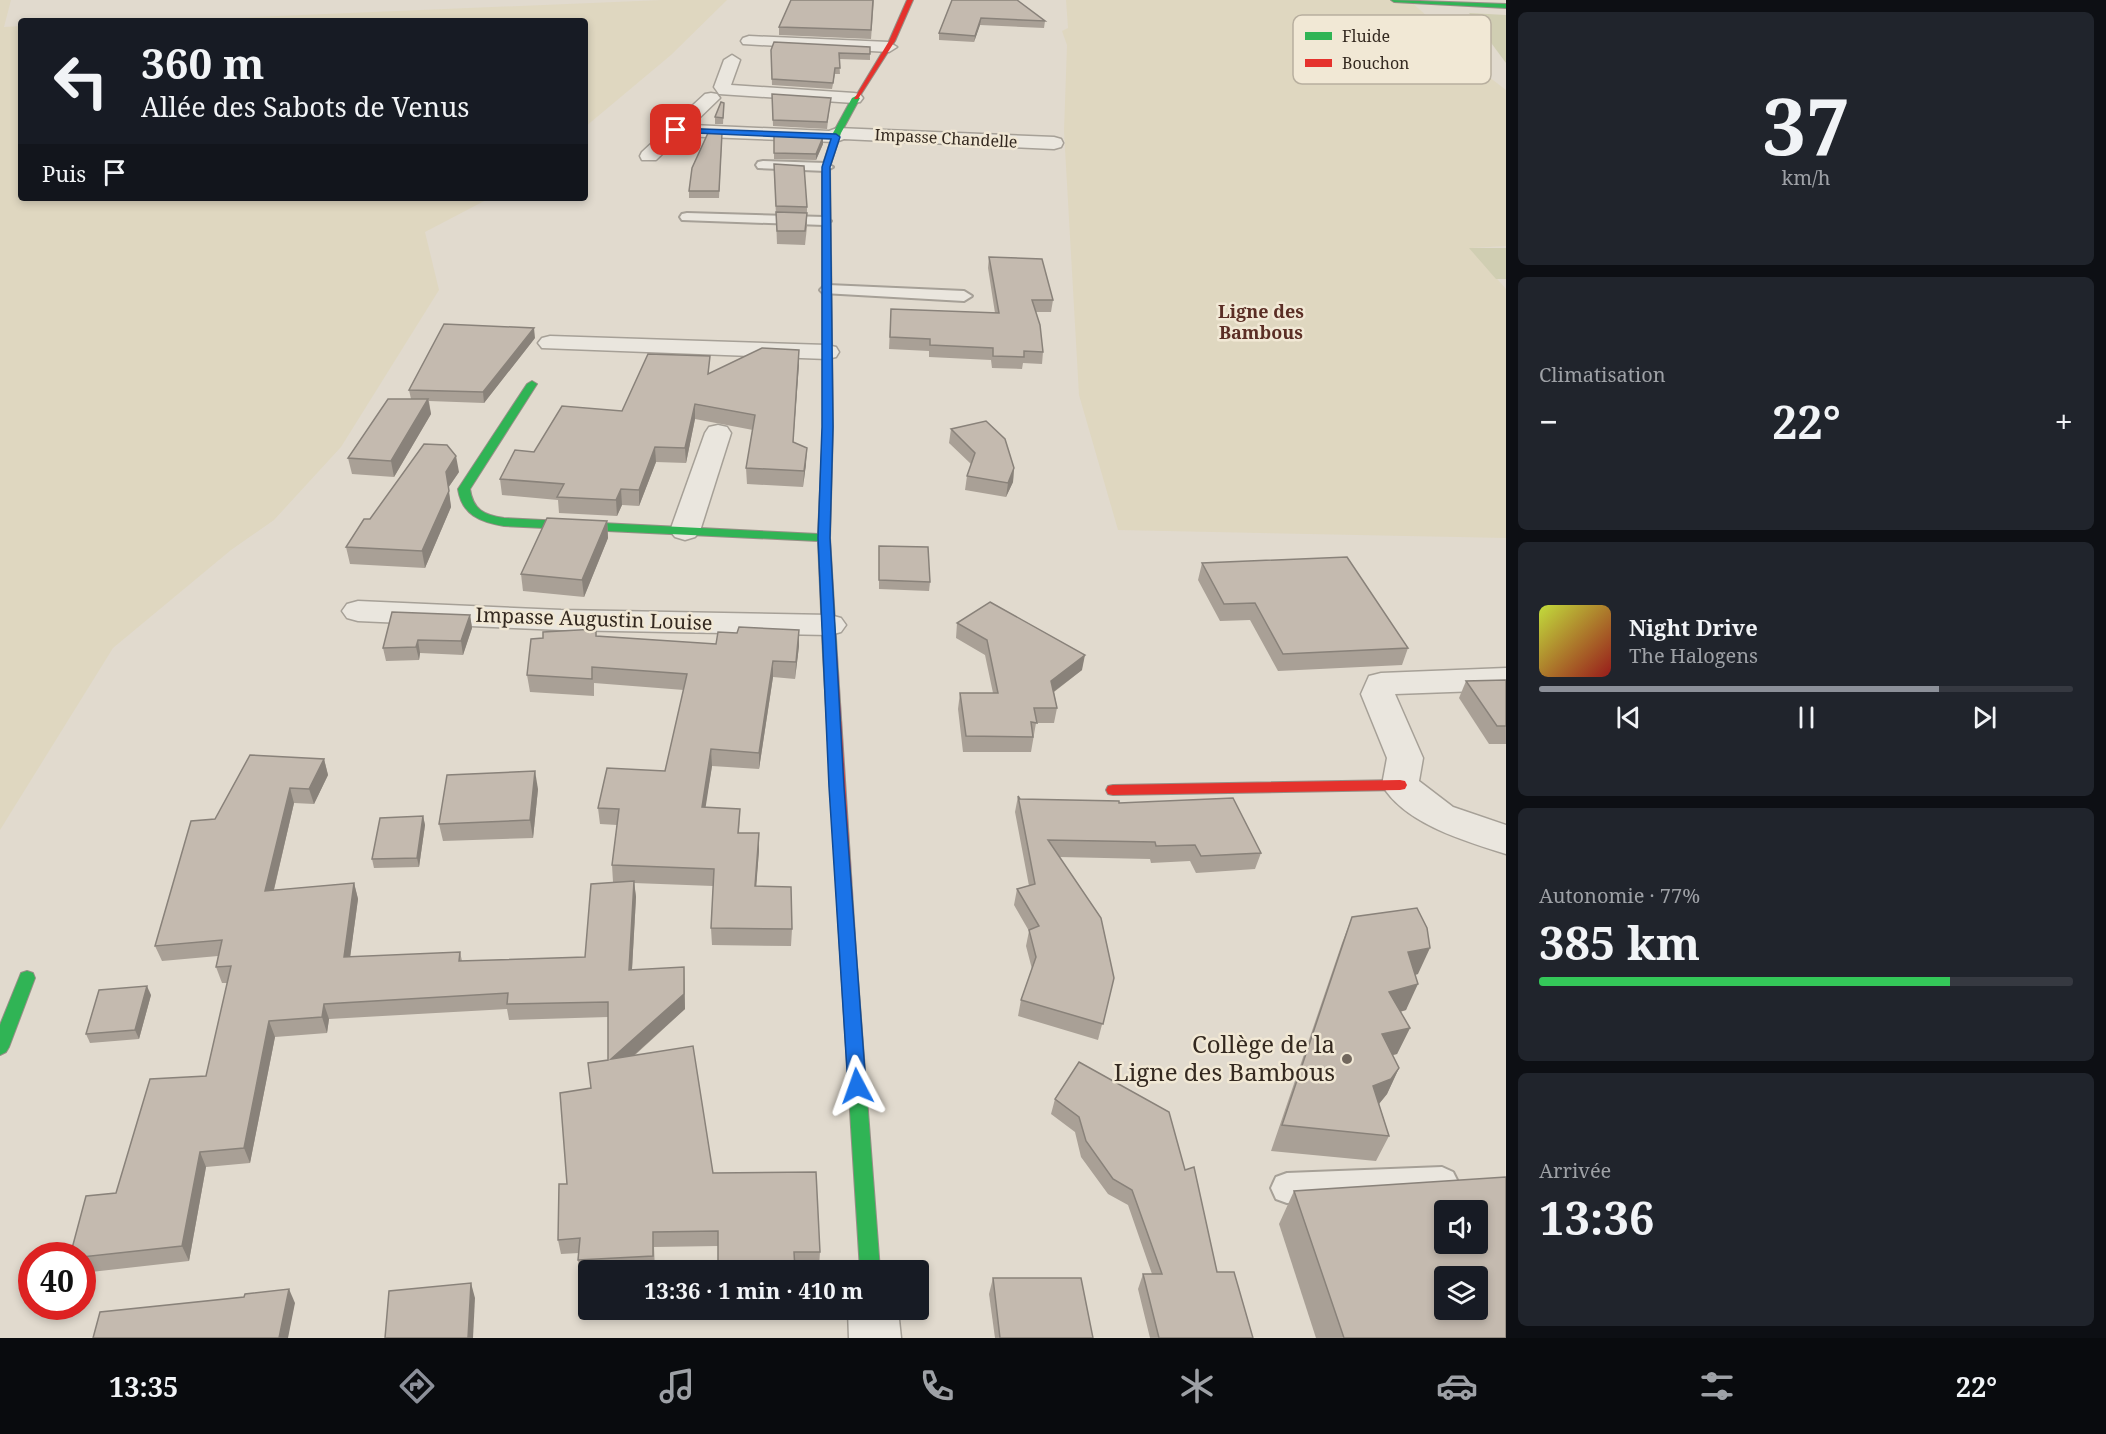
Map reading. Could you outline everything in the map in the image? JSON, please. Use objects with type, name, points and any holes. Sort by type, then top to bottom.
[{"type":"street","points":[[869,1260],[836,787],[830,625],[824,538],[828,427],[826,167],[837,135],[854,98],[889,47],[910,0]]},
{"type":"street","points":[[1394,0],[1506,6]]},
{"type":"street","points":[[763,25],[741,50],[722,87],[725,90],[854,98]]},
{"type":"street","points":[[741,50],[889,47]]},
{"type":"street","points":[[649,156],[711,98]]},
{"type":"street","name":"Impasse Chandelle","points":[[676,130],[1054,143]]},
{"type":"street","points":[[550,343],[827,352]]},
{"type":"street","points":[[532,384],[464,489],[463,500],[470,512],[486,519],[504,522],[824,538]]},
{"type":"street","points":[[686,531],[718,433]]},
{"type":"street","name":"Impasse Augustin Louise","points":[[358,611],[561,620],[830,625]]},
{"type":"street","points":[[1400,785],[1405,758],[1378,694],[1381,684],[1506,679]]},
{"type":"street","points":[[1113,790],[1400,785],[1440,816],[1506,840]]},
{"type":"street","points":[[0,1047],[27,978]]},
{"type":"street","points":[[874,1320],[875,1338]]},
{"type":"lane","points":[[763,165],[826,167]]},
{"type":"lane","points":[[687,217],[825,221]]},
{"type":"lane","points":[[828,290],[964,296]]},
{"type":"lane","points":[[1287,1188],[1471,1181]]},
{"type":"shaded area","points":[[0,0],[11,0],[4,27],[18,26],[18,201],[484,201],[425,232],[439,290],[341,447],[274,520],[231,550],[113,648],[0,830]]},
{"type":"shaded area","points":[[662,0],[727,0],[671,55],[588,124],[588,18],[230,18]]},
{"type":"shaded area","points":[[1066,0],[1409,0],[1426,15],[1293,15],[1293,84],[1491,84],[1491,78],[1506,90],[1506,246],[1470,248],[1506,289],[1506,538],[1118,530],[1079,395],[1064,131],[1067,45],[1062,31],[1068,28]]},
{"type":"shaded area","points":[[1469,13],[1506,15],[1506,63],[1491,43],[1491,15],[1470,15]]},
{"type":"shaded area","points":[[1469,248],[1506,248],[1506,279],[1496,279]]},
{"type":"building","points":[[791,0],[873,0],[871,30],[779,27]]},
{"type":"building","points":[[952,0],[1017,0],[1045,21],[981,18],[975,36],[939,33]]},
{"type":"building","points":[[774,42],[870,47],[870,54],[839,53],[840,68],[835,68],[833,83],[772,79],[771,50]]},
{"type":"building","points":[[772,94],[831,98],[827,122],[773,120]]},
{"type":"building","points":[[721,102],[724,103],[723,118],[715,117]]},
{"type":"building","points":[[708,133],[722,133],[719,191],[689,191],[692,168]]},
{"type":"building","points":[[774,135],[823,137],[816,154],[774,153]]},
{"type":"building","points":[[774,164],[804,166],[807,207],[776,206]]},
{"type":"building","points":[[776,212],[807,213],[805,231],[777,231]]},
{"type":"building","points":[[989,257],[1042,259],[1053,300],[1032,300],[1040,325],[1043,352],[1024,351],[1024,357],[993,356],[993,348],[930,345],[930,339],[890,337],[891,309],[999,313]]},
{"type":"building","points":[[444,324],[534,328],[483,392],[409,390]]},
{"type":"building","points":[[762,348],[799,350],[793,442],[807,448],[804,471],[746,468],[755,415],[695,404],[685,448],[655,447],[639,490],[621,489],[616,500],[557,497],[564,484],[500,479],[515,450],[534,452],[562,406],[622,411],[648,354],[710,356],[708,374]]},
{"type":"building","points":[[388,399],[428,399],[391,461],[348,458]]},
{"type":"building","points":[[986,421],[1005,439],[1014,468],[1008,483],[967,476],[975,453],[951,429]]},
{"type":"building","points":[[424,444],[447,445],[456,456],[446,472],[449,491],[422,551],[346,547],[364,519],[370,519]]},
{"type":"building","points":[[547,518],[607,521],[582,580],[521,574]]},
{"type":"building","points":[[879,546],[928,547],[930,582],[879,580]]},
{"type":"building","points":[[1347,557],[1408,648],[1283,654],[1255,603],[1224,604],[1202,563]]},
{"type":"building","points":[[990,602],[1085,655],[1051,681],[1057,708],[1034,708],[1037,723],[1031,722],[1033,737],[966,736],[960,693],[998,693],[987,640],[957,623]]},
{"type":"building","points":[[392,612],[470,615],[461,641],[418,640],[416,647],[383,648]]},
{"type":"building","points":[[739,627],[799,630],[796,662],[773,661],[759,753],[711,749],[702,807],[740,809],[738,833],[759,833],[755,886],[791,887],[792,929],[711,928],[714,869],[612,865],[619,809],[598,808],[607,768],[665,771],[687,674],[592,667],[592,679],[527,675],[531,639],[543,638],[543,632],[596,629],[596,636],[716,644],[718,632],[737,633]]},
{"type":"building","points":[[1506,680],[1506,726],[1497,726],[1466,681]]},
{"type":"building","points":[[250,755],[324,759],[309,789],[290,788],[265,891],[354,883],[344,957],[460,952],[459,961],[585,957],[591,884],[634,881],[629,970],[684,967],[684,994],[611,1059],[693,1046],[713,1173],[816,1172],[820,1252],[794,1252],[794,1260],[718,1260],[718,1231],[653,1232],[653,1256],[578,1260],[580,1238],[558,1240],[559,1184],[567,1184],[560,1093],[591,1088],[588,1063],[608,1060],[608,1002],[507,1004],[508,993],[324,1004],[322,1017],[269,1021],[244,1148],[200,1152],[182,1246],[96,1255],[96,1242],[74,1242],[86,1196],[116,1193],[150,1079],[206,1076],[231,966],[216,967],[222,940],[155,946],[191,821],[215,819]]},
{"type":"building","points":[[535,771],[530,820],[439,824],[447,775]]},
{"type":"building","points":[[1018,796],[1020,799],[1119,801],[1119,803],[1233,798],[1261,853],[1201,856],[1195,845],[1156,846],[1155,842],[1048,840],[1101,918],[1114,978],[1103,1024],[1021,1000],[1036,957],[1029,930],[1039,926],[1017,889],[1035,884]]},
{"type":"building","points":[[423,816],[417,858],[372,859],[380,818]]},
{"type":"building","points":[[1417,908],[1427,928],[1430,948],[1408,952],[1418,984],[1389,992],[1410,1028],[1382,1034],[1399,1068],[1391,1079],[1373,1086],[1389,1136],[1282,1125],[1352,917]]},
{"type":"building","points":[[147,986],[135,1030],[86,1034],[99,990]]},
{"type":"building","points":[[1079,1062],[1169,1112],[1185,1170],[1194,1167],[1217,1272],[1234,1272],[1253,1338],[1159,1338],[1143,1274],[1162,1274],[1132,1190],[1113,1179],[1086,1141],[1079,1117],[1055,1099]]},
{"type":"building","points":[[1506,1177],[1506,1338],[1344,1338],[1294,1191]]},
{"type":"building","points":[[993,1278],[1081,1278],[1093,1338],[1000,1338]]},
{"type":"building","points":[[471,1283],[468,1338],[385,1338],[389,1291]]},
{"type":"building","points":[[289,1289],[279,1338],[93,1338],[100,1312],[244,1297],[245,1294]]},
{"type":"traffic: fast","points":[[1394,0],[1506,6]]},
{"type":"traffic: fast","points":[[830,655],[824,538],[828,427],[826,167],[837,133],[856,98]]},
{"type":"traffic: fast","points":[[532,384],[464,489],[468,504],[476,514],[504,522],[824,538]]},
{"type":"traffic: fast","points":[[848,952],[869,1260]]},
{"type":"traffic: fast","points":[[0,1047],[27,978]]},
{"type":"traffic: jam","points":[[856,98],[892,41],[910,0]]},
{"type":"traffic: jam","points":[[830,655],[848,952]]},
{"type":"traffic: jam","points":[[1113,790],[1400,785]]},
{"type":"place","name":"Collège de la Ligne des Bambous","points":[[1347,1059]]},
{"type":"district","name":"Ligne des Bambous","points":[[1261,322]]},
{"type":"route","points":[[676,130],[836,137],[826,167],[828,427],[824,538],[830,625],[836,787],[857,1086]]}]
